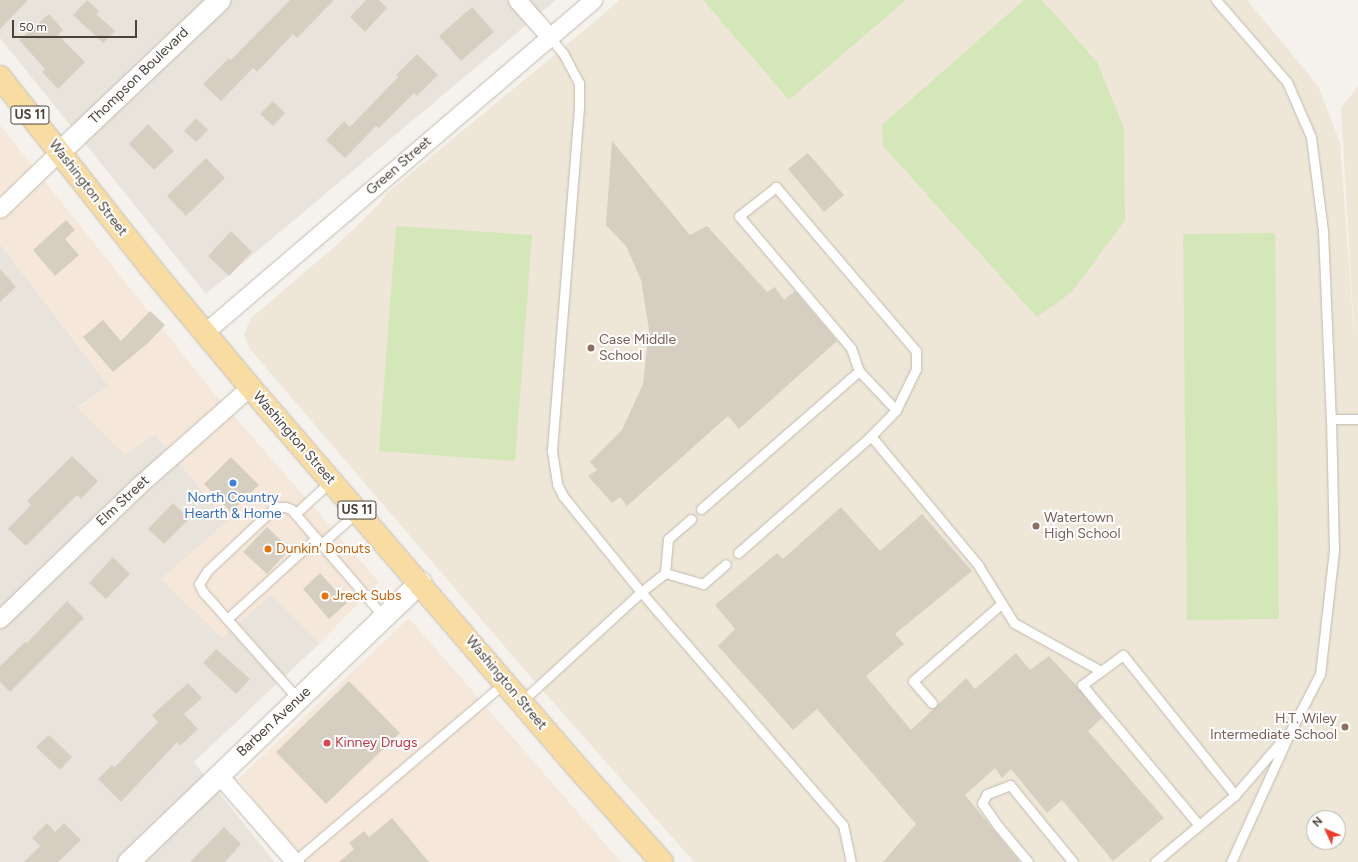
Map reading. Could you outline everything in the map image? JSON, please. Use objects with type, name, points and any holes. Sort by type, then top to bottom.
[{"type":"main road","name":"Washington Street","points":[[0,77],[150,267],[250,387],[420,582],[521,702],[662,862]]},
{"type":"street","name":"Thompson Boulevard","points":[[59,152],[219,0]]},
{"type":"street","points":[[517,0],[550,36]]},
{"type":"street","name":"Green Street","points":[[205,332],[593,0]]},
{"type":"street","points":[[0,209],[59,152]]},
{"type":"street","name":"Elm Street","points":[[0,619],[138,486],[250,387]]},
{"type":"street","name":"Barben Avenue","points":[[128,862],[218,774],[420,582]]},
{"type":"street","points":[[218,774],[295,862]]},
{"type":"lane","points":[[1216,0],[1287,82],[1311,137],[1323,231],[1331,419],[1334,550],[1320,674],[1292,728],[1231,862]]},
{"type":"lane","points":[[550,36],[563,53],[579,84],[579,107],[552,451],[557,484],[563,496],[641,592],[843,825],[851,862]]},
{"type":"lane","points":[[738,553],[871,436],[896,410],[916,369],[916,352],[776,187],[739,216],[851,348],[859,371],[896,410]]},
{"type":"lane","points":[[701,510],[859,371]]},
{"type":"lane","points":[[1331,419],[1358,419]]},
{"type":"lane","points":[[871,436],[978,565],[1014,623],[1101,671]]},
{"type":"lane","points":[[295,514],[331,480]]},
{"type":"lane","points":[[298,699],[203,592],[200,584],[202,578],[272,510],[277,507],[285,507],[291,509],[383,616]]},
{"type":"lane","points":[[227,619],[319,541],[358,511]]},
{"type":"lane","points":[[521,702],[641,592],[665,573],[668,539],[691,519]]},
{"type":"lane","points":[[665,573],[703,584],[726,564]]},
{"type":"lane","points":[[932,703],[913,681],[1002,602]]},
{"type":"lane","points":[[1198,824],[1082,685],[1123,655],[1235,795]]},
{"type":"lane","points":[[295,862],[505,682]]},
{"type":"lane","points":[[1156,862],[1198,824],[1235,795],[1292,728]]},
{"type":"lane","points":[[1028,862],[998,826],[982,802],[987,794],[1010,785],[1073,862]]},
{"type":"shaded area","points":[[0,0],[556,0],[206,294],[0,38]]},
{"type":"shaded area","name":"Watertown High School","points":[[619,0],[1247,0],[1318,86],[1340,142],[1355,347],[1341,108],[1358,86],[1358,862],[694,862],[530,676],[250,349],[244,335],[250,319],[339,243],[380,203],[387,193]]},
{"type":"shaded area","points":[[0,125],[208,386],[379,582],[320,643],[271,595],[222,638],[161,579],[227,521],[155,434],[125,455],[78,408],[109,386],[0,244]]},
{"type":"shaded area","points":[[0,244],[109,386],[78,407],[155,434],[228,521],[162,579],[271,595],[320,643],[194,762],[275,862],[0,862]]},
{"type":"shaded area","points":[[409,618],[621,862],[303,862],[238,779]]},
{"type":"green space","points":[[703,0],[906,0],[789,100]]},
{"type":"green space","points":[[1024,0],[1042,0],[1097,62],[1124,128],[1125,220],[1072,292],[1037,317],[883,146],[882,125]]},
{"type":"green space","points":[[396,226],[532,235],[515,461],[379,451]]},
{"type":"green space","points":[[1275,233],[1279,619],[1187,620],[1183,234]]},
{"type":"building","points":[[0,0],[28,0],[0,29]]},
{"type":"building","points":[[87,0],[99,11],[96,14],[115,31],[103,43],[73,15]]},
{"type":"building","points":[[290,0],[334,0],[297,38],[293,34],[257,72],[253,68],[221,101],[203,84],[229,58],[231,60]]},
{"type":"building","points":[[366,0],[379,0],[387,8],[365,32],[350,17]]},
{"type":"building","points":[[472,7],[494,32],[461,61],[439,36]]},
{"type":"building","points":[[49,14],[63,30],[58,35],[85,62],[58,89],[42,72],[45,69],[19,40]]},
{"type":"building","points":[[417,54],[438,75],[417,96],[414,93],[379,128],[376,126],[345,158],[326,140],[344,121],[350,127],[398,77],[396,75]]},
{"type":"building","points":[[273,101],[285,113],[273,126],[260,114]]},
{"type":"building","points":[[196,118],[208,130],[196,142],[184,131]]},
{"type":"building","points":[[148,124],[174,151],[154,170],[129,144]]},
{"type":"building","name":"Case Middle School","points":[[612,141],[690,235],[707,226],[767,292],[775,287],[784,300],[795,291],[837,341],[739,429],[728,416],[627,506],[620,497],[612,503],[588,476],[597,470],[590,462],[622,430],[643,384],[649,330],[641,280],[626,246],[606,225]]},
{"type":"building","points":[[808,153],[844,195],[824,212],[788,169]]},
{"type":"building","points":[[206,158],[225,178],[186,216],[167,196]]},
{"type":"building","points":[[66,220],[75,230],[65,239],[79,255],[55,276],[33,250]]},
{"type":"building","points":[[231,231],[252,252],[229,276],[208,256]]},
{"type":"building","points":[[0,269],[16,287],[0,302]]},
{"type":"building","points":[[150,311],[165,325],[148,343],[113,372],[83,337],[103,320],[121,341]]},
{"type":"building","points":[[72,456],[98,481],[81,499],[77,495],[26,546],[8,529],[31,505],[27,501]]},
{"type":"building","points":[[231,457],[259,485],[231,512],[204,484]]},
{"type":"building","points":[[173,503],[189,519],[164,544],[148,529]]},
{"type":"building","points":[[841,507],[880,551],[922,514],[972,571],[895,634],[904,644],[866,676],[911,730],[966,678],[975,689],[1016,653],[1030,670],[1049,656],[1076,685],[1102,718],[1088,731],[1164,818],[1113,861],[1062,800],[1047,813],[1011,769],[1002,778],[995,768],[965,795],[1020,862],[883,862],[916,824],[817,709],[793,730],[718,646],[735,629],[715,605],[777,553],[783,559]]},
{"type":"building","points":[[267,527],[290,549],[267,574],[243,552]]},
{"type":"building","points":[[113,557],[130,574],[106,599],[89,583]]},
{"type":"building","name":"Jreck Subs","points":[[320,573],[347,603],[329,619],[303,589]]},
{"type":"building","points":[[67,601],[84,618],[10,692],[0,682],[0,666],[25,642],[27,643]]},
{"type":"building","points":[[216,649],[250,679],[236,694],[203,663]]},
{"type":"building","points":[[349,681],[400,733],[326,804],[276,752]]},
{"type":"building","points":[[188,683],[202,698],[184,714],[198,729],[180,746],[177,742],[121,802],[98,779],[112,765],[115,767],[158,722],[152,715]]},
{"type":"building","points":[[49,735],[72,757],[60,770],[36,747]]},
{"type":"building","points":[[392,818],[429,862],[339,862],[354,849],[349,843],[364,831],[369,837]]},
{"type":"building","points":[[47,823],[55,832],[64,823],[81,840],[58,862],[24,862],[40,846],[32,838]]},
{"type":"building","points":[[224,827],[241,844],[225,862],[190,862]]},
{"type":"place","name":"Case Middle School","points":[[591,348]]},
{"type":"place","name":"North Country Hearth & Home","points":[[233,483]]},
{"type":"place","name":"Watertown High School","points":[[1036,526]]},
{"type":"place","name":"Dunkin' Donuts","points":[[268,549]]},
{"type":"place","name":"Jreck Subs","points":[[325,596]]},
{"type":"place","name":"H.T. Wiley Intermediate School","points":[[1345,727]]},
{"type":"place","name":"Kinney Drugs","points":[[327,743]]}]
